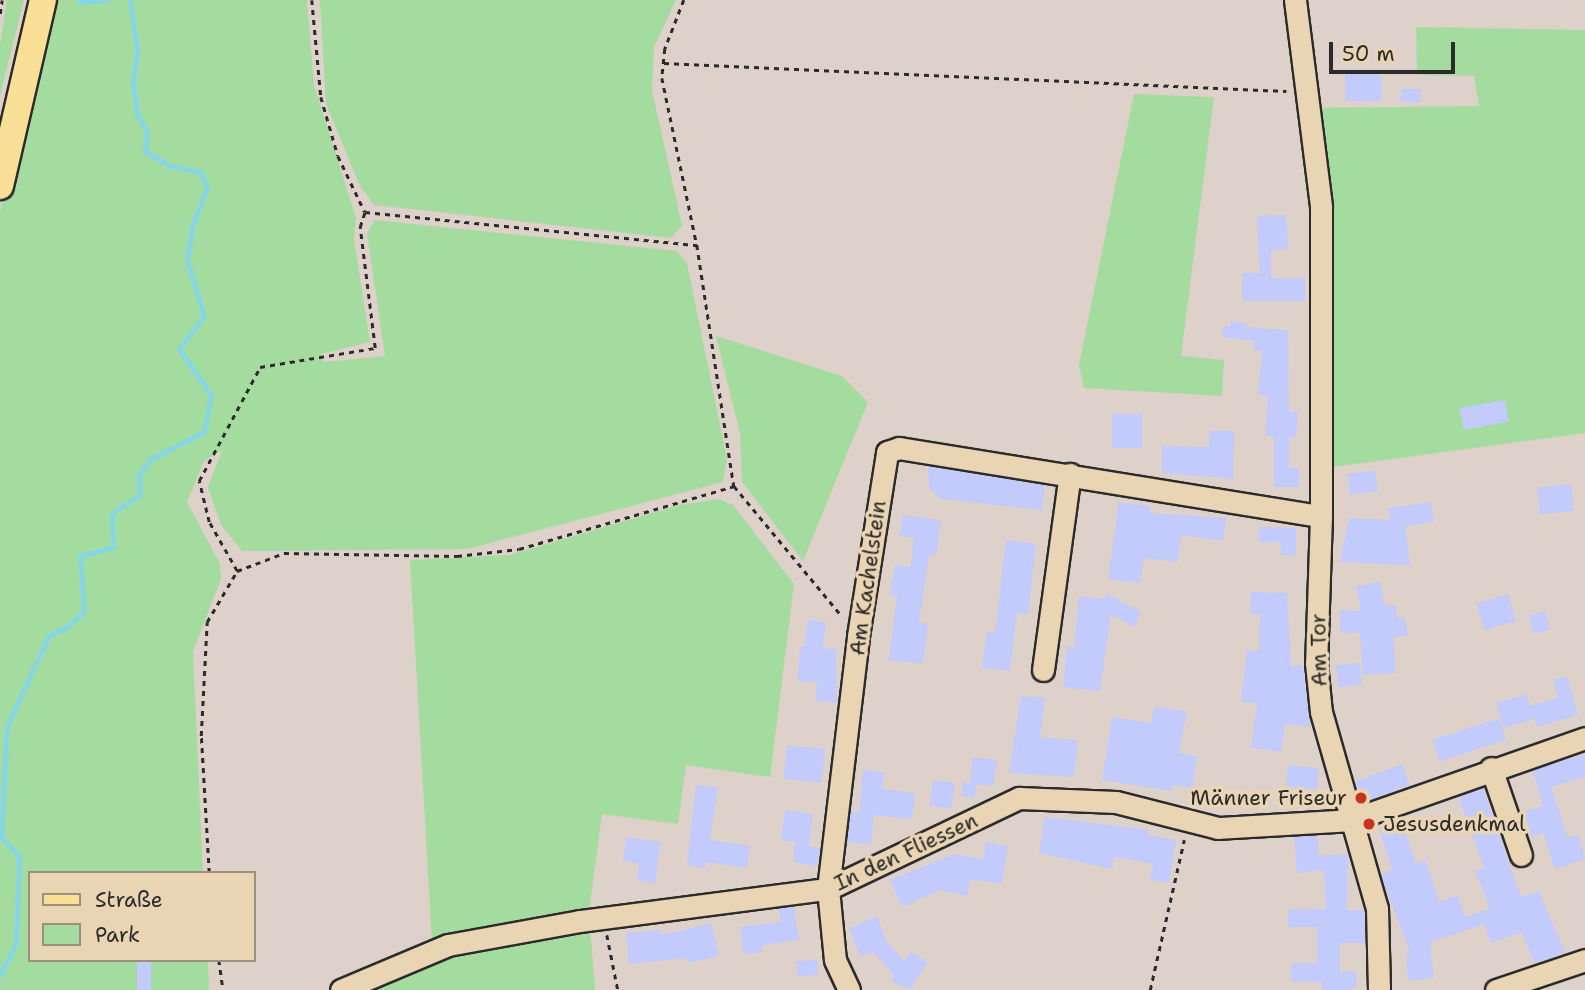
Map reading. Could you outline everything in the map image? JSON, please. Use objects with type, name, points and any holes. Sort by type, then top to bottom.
[{"type":"main road","points":[[0,186],[43,0]]},
{"type":"street","name":"Am Tor","points":[[1294,0],[1320,177],[1321,516],[1315,663],[1321,712],[1377,908],[1379,990]]},
{"type":"street","name":"Am Kachelstein","points":[[849,990],[835,960],[828,889],[858,636],[887,452],[899,448],[1321,516]]},
{"type":"street","points":[[1043,670],[1070,474]]},
{"type":"street","name":"In den Fliessen","points":[[341,990],[448,945],[604,918],[828,889],[1019,798],[1116,803],[1218,828],[1351,820],[1490,768],[1585,738]]},
{"type":"street","points":[[1490,768],[1521,855]]},
{"type":"street","points":[[1496,990],[1585,960]]},
{"type":"path","points":[[0,14],[2,0]]},
{"type":"path","points":[[237,571],[209,522],[200,481],[260,367],[375,348],[360,227],[365,212],[338,156],[321,97],[312,0]]},
{"type":"path","points":[[684,0],[664,63],[662,78],[697,245],[734,486],[858,636]]},
{"type":"path","points":[[664,63],[1308,92]]},
{"type":"path","points":[[365,212],[697,245]]},
{"type":"path","points":[[209,871],[201,736],[207,621],[237,571],[284,553],[457,556],[519,550],[734,486]]},
{"type":"path","points":[[1150,990],[1188,822]]},
{"type":"path","points":[[604,918],[618,990]]},
{"type":"path","points":[[219,962],[223,990]]},
{"type":"green space","points":[[7,0],[24,0],[0,96],[0,44]]},
{"type":"green space","points":[[50,0],[307,0],[314,85],[356,218],[354,239],[370,342],[322,354],[323,362],[385,356],[367,234],[374,220],[677,251],[687,263],[727,459],[723,482],[467,549],[242,551],[221,525],[208,487],[222,450],[204,461],[187,502],[220,564],[221,579],[193,651],[203,871],[28,871],[28,962],[208,962],[209,990],[0,990],[0,213],[22,96]]},
{"type":"green space","points":[[320,0],[676,0],[654,47],[652,90],[682,226],[671,238],[374,205],[360,186],[326,104]]},
{"type":"green space","points":[[1416,27],[1585,30],[1585,433],[1333,467],[1334,203],[1318,108],[1479,106],[1474,76],[1417,75]]},
{"type":"green space","points":[[1134,94],[1214,97],[1181,356],[1224,360],[1222,396],[1084,388],[1079,365]]},
{"type":"green space","points":[[716,336],[842,376],[868,402],[803,561],[742,482],[740,433]]},
{"type":"green space","points":[[719,499],[733,505],[794,584],[770,777],[686,765],[678,824],[602,814],[589,912],[432,943],[410,560],[510,555],[679,505]]},
{"type":"green space","points":[[590,926],[595,990],[358,990],[454,950]]},
{"type":"building","points":[[1345,71],[1381,71],[1381,101],[1345,101]]},
{"type":"building","points":[[1401,89],[1421,89],[1421,102],[1401,102]]},
{"type":"building","points":[[1286,215],[1288,249],[1271,250],[1271,278],[1305,278],[1305,301],[1242,301],[1242,273],[1260,273],[1257,216]]},
{"type":"building","points":[[1231,321],[1246,323],[1245,327],[1288,330],[1289,411],[1298,412],[1296,438],[1289,438],[1289,468],[1299,468],[1299,487],[1274,487],[1274,437],[1265,436],[1268,396],[1258,395],[1262,351],[1253,350],[1254,341],[1222,337],[1223,326],[1230,326]]},
{"type":"building","points":[[1505,400],[1509,422],[1464,430],[1460,408]]},
{"type":"building","points":[[1112,414],[1142,414],[1142,448],[1112,448]]},
{"type":"building","points":[[1209,431],[1234,431],[1233,479],[1162,473],[1162,446],[1209,447]]},
{"type":"building","points":[[928,466],[1045,485],[1042,510],[941,499],[929,488]]},
{"type":"building","points":[[1375,470],[1378,491],[1350,495],[1347,474]]},
{"type":"building","points":[[1571,484],[1574,511],[1540,514],[1537,488]]},
{"type":"building","points":[[1119,502],[1150,506],[1150,513],[1226,518],[1223,541],[1181,535],[1178,562],[1144,558],[1140,583],[1108,579]]},
{"type":"building","points":[[1431,502],[1434,522],[1405,526],[1410,565],[1340,562],[1349,518],[1390,520],[1388,508]]},
{"type":"building","points":[[903,515],[941,520],[936,556],[929,555],[919,623],[928,624],[923,664],[889,660],[897,596],[890,595],[895,565],[910,567],[914,538],[899,536]]},
{"type":"building","points":[[1259,527],[1296,528],[1296,555],[1280,555],[1281,542],[1259,542]]},
{"type":"building","points":[[1006,540],[1036,544],[1028,614],[1017,613],[1010,671],[982,668],[987,632],[995,633]]},
{"type":"building","points":[[1380,581],[1385,606],[1396,605],[1397,618],[1405,618],[1408,635],[1393,638],[1396,673],[1363,675],[1360,633],[1340,632],[1340,610],[1361,611],[1356,587]]},
{"type":"building","points":[[1251,592],[1287,593],[1291,666],[1303,665],[1310,727],[1285,724],[1281,752],[1251,748],[1257,703],[1241,702],[1247,650],[1259,651],[1260,614],[1250,614]]},
{"type":"building","points":[[1106,593],[1141,612],[1134,627],[1111,614],[1100,691],[1063,687],[1067,647],[1074,648],[1079,596],[1105,599]]},
{"type":"building","points":[[1508,594],[1516,621],[1485,630],[1476,604]]},
{"type":"building","points":[[1545,611],[1550,629],[1534,634],[1529,616]]},
{"type":"building","points":[[808,620],[826,623],[823,648],[836,649],[837,703],[815,701],[817,682],[798,681],[800,646],[804,647]]},
{"type":"building","points":[[1360,663],[1362,685],[1338,687],[1336,665]]},
{"type":"building","points":[[1567,676],[1578,715],[1537,727],[1535,719],[1504,728],[1496,703],[1527,694],[1530,706],[1558,698],[1553,680]]},
{"type":"building","points":[[1021,696],[1045,698],[1040,737],[1078,740],[1074,777],[1009,773]]},
{"type":"building","points":[[1154,707],[1187,711],[1179,753],[1197,756],[1192,788],[1173,785],[1172,791],[1102,780],[1112,717],[1151,723]]},
{"type":"building","points":[[1499,718],[1506,740],[1440,762],[1432,740]]},
{"type":"building","points":[[787,745],[825,749],[821,783],[783,779]]},
{"type":"building","points":[[1585,754],[1585,777],[1551,787],[1568,838],[1578,834],[1585,859],[1555,869],[1543,833],[1532,837],[1524,812],[1543,806],[1533,770]]},
{"type":"building","points":[[973,757],[997,760],[993,786],[977,784],[975,798],[961,796],[963,782],[970,783]]},
{"type":"building","points":[[1402,764],[1410,785],[1363,802],[1355,782]]},
{"type":"building","points":[[1288,765],[1319,768],[1317,790],[1286,787]]},
{"type":"building","points":[[863,770],[884,772],[882,789],[915,793],[912,819],[874,815],[871,844],[847,842],[850,812],[859,813]]},
{"type":"building","points":[[933,780],[955,783],[951,809],[929,806]]},
{"type":"building","points":[[696,785],[718,788],[710,840],[750,846],[747,868],[706,862],[705,868],[687,865]]},
{"type":"building","points":[[1483,788],[1521,897],[1539,891],[1565,953],[1534,963],[1522,932],[1491,943],[1484,924],[1430,943],[1434,978],[1408,981],[1406,954],[1410,953],[1381,875],[1392,869],[1379,829],[1402,822],[1416,864],[1425,860],[1439,902],[1457,895],[1466,917],[1490,908],[1475,871],[1484,868],[1458,796]]},
{"type":"building","points":[[785,810],[813,814],[809,846],[820,848],[817,866],[793,862],[795,842],[781,840]]},
{"type":"building","points":[[1045,817],[1149,830],[1148,835],[1176,840],[1169,883],[1150,880],[1153,864],[1114,857],[1112,869],[1039,853]]},
{"type":"building","points":[[1317,835],[1319,856],[1348,854],[1347,910],[1364,910],[1365,943],[1340,943],[1340,972],[1356,971],[1357,987],[1348,990],[1322,990],[1322,982],[1291,982],[1291,963],[1317,963],[1317,927],[1288,927],[1288,909],[1326,909],[1324,870],[1297,873],[1294,837]]},
{"type":"building","points":[[627,837],[661,842],[655,883],[637,880],[639,864],[623,861]]},
{"type":"building","points":[[986,842],[1008,846],[1002,884],[970,879],[967,896],[941,890],[902,907],[890,880],[954,854],[983,859]]},
{"type":"building","points":[[794,907],[799,940],[762,945],[763,952],[743,954],[740,927],[781,922],[779,908]]},
{"type":"building","points":[[877,916],[886,940],[904,962],[910,951],[928,962],[910,990],[891,981],[894,976],[874,952],[861,957],[849,928]]},
{"type":"building","points":[[711,923],[719,956],[688,963],[687,958],[629,964],[626,933],[662,930],[663,935]]},
{"type":"building","points":[[817,960],[818,975],[797,976],[796,961]]},
{"type":"building","points":[[137,962],[151,962],[151,990],[137,990]]},
{"type":"waterway","points":[[79,2],[107,0]]},
{"type":"waterway","points":[[0,975],[16,943],[19,856],[1,837],[7,726],[49,635],[67,627],[84,611],[80,556],[113,547],[112,513],[140,495],[139,475],[151,459],[204,432],[211,395],[179,349],[204,316],[187,260],[193,223],[207,188],[201,172],[170,166],[145,151],[147,132],[137,114],[133,83],[137,48],[130,0]]},
{"type":"place","name":"Männer Friseur","points":[[1361,798]]},
{"type":"place","name":"Jesusdenkmal","points":[[1369,824]]}]
